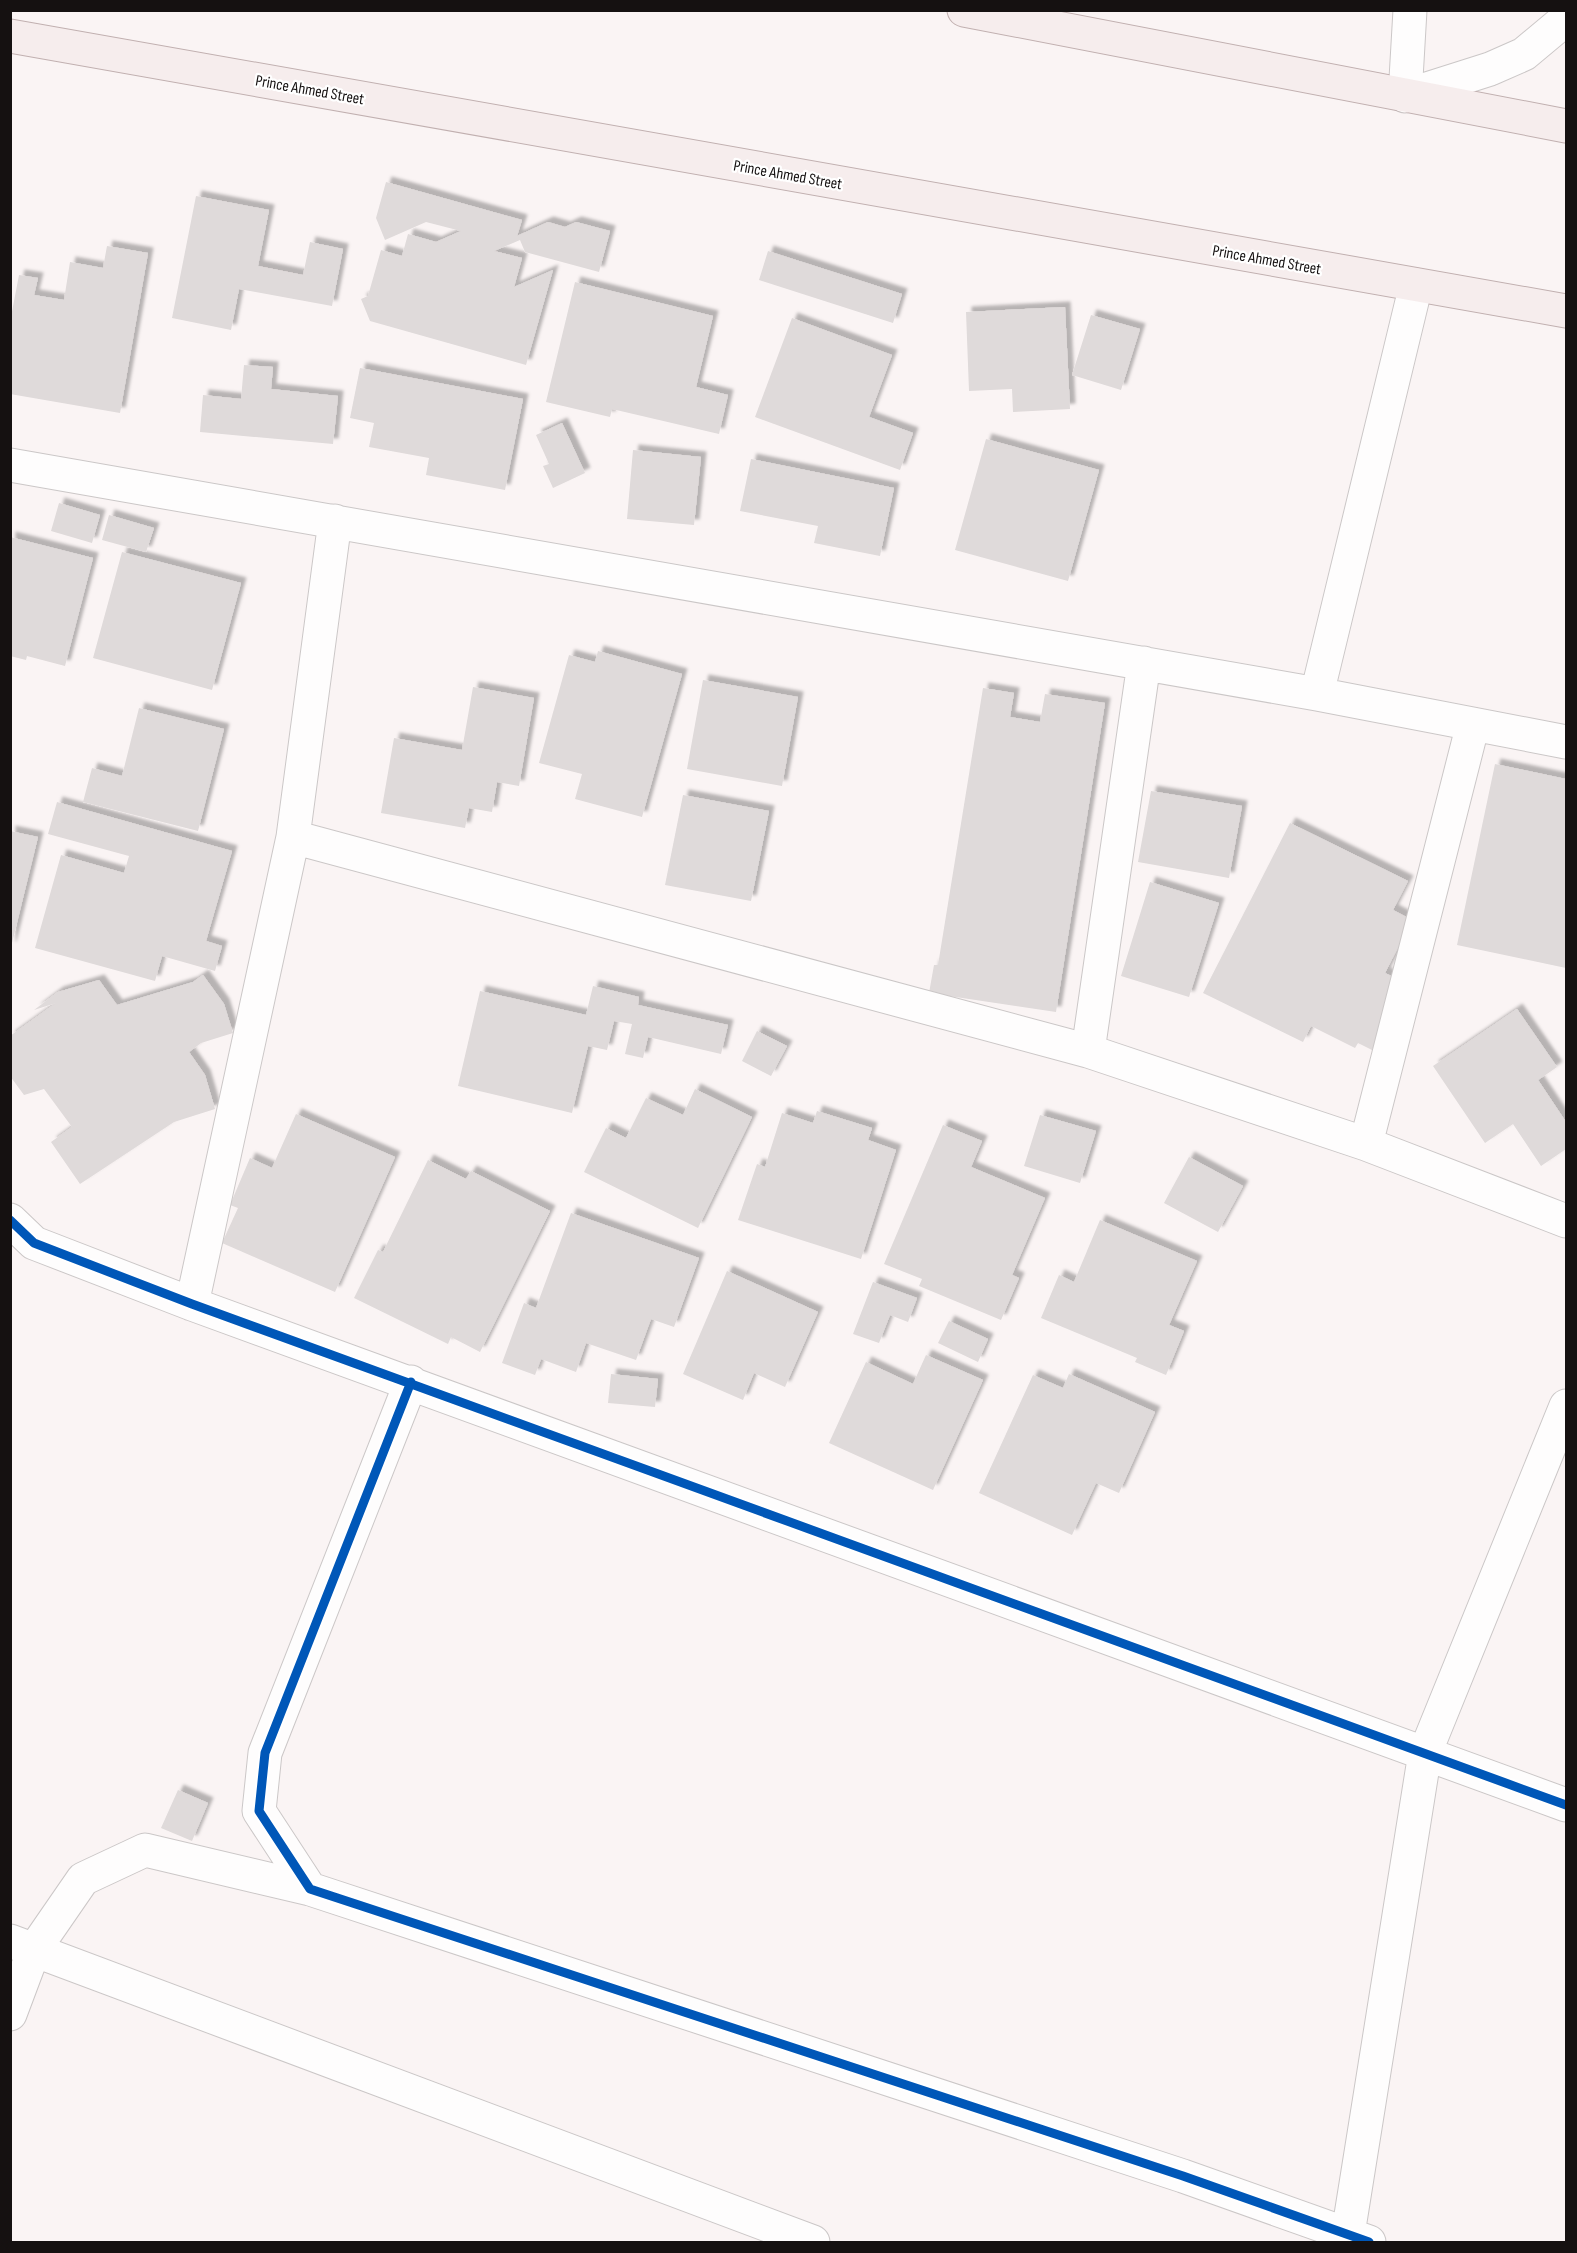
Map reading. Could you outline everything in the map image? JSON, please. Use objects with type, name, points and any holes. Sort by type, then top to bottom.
[{"type":"main road","points":[[964,10],[1566,126]]},
{"type":"main road","name":"Prince Ahmed Street","points":[[10,36],[1566,311]]},
{"type":"street","points":[[1410,10],[1405,96],[1490,69],[1524,54],[1566,19]]},
{"type":"street","points":[[1317,694],[1416,285]]},
{"type":"street","points":[[10,465],[1144,663],[1566,742]]},
{"type":"street","points":[[192,1304],[292,837],[335,521]]},
{"type":"street","points":[[1088,1051],[1144,663]]},
{"type":"street","points":[[1366,1143],[1473,724]]},
{"type":"street","points":[[292,837],[1088,1051],[1366,1143],[1566,1221]]},
{"type":"street","points":[[10,1220],[34,1243],[192,1304],[1566,1805]]},
{"type":"street","points":[[310,1889],[259,1811],[265,1753],[411,1382]]},
{"type":"street","points":[[10,2014],[22,1945],[82,1879],[144,1850],[310,1889],[1183,2176],[1358,2238],[1425,1753],[1566,1406]]},
{"type":"street","points":[[22,1945],[813,2242]]},
{"type":"building","points":[[386,182],[522,220],[517,236],[548,222],[565,227],[576,222],[610,231],[599,272],[525,252],[520,240],[494,251],[522,258],[514,287],[553,270],[526,365],[370,321],[361,299],[368,296],[381,250],[402,256],[408,234],[436,242],[461,231],[426,222],[385,240],[376,218]]},
{"type":"building","points":[[196,196],[269,210],[258,266],[303,275],[310,242],[343,249],[332,306],[239,289],[231,330],[172,318]]},
{"type":"building","points":[[107,246],[148,253],[120,413],[10,394],[10,322],[19,275],[38,278],[34,295],[64,300],[70,262],[103,268]]},
{"type":"building","points":[[768,251],[902,294],[893,323],[759,280]]},
{"type":"building","points":[[575,282],[713,316],[696,387],[728,395],[719,434],[612,409],[610,417],[546,402]]},
{"type":"building","points":[[1065,307],[1070,409],[1013,412],[1012,389],[969,391],[966,312]]},
{"type":"building","points":[[1091,315],[1140,329],[1121,390],[1072,375]]},
{"type":"building","points":[[792,318],[892,355],[869,417],[913,433],[900,470],[755,417]]},
{"type":"building","points":[[244,365],[273,367],[271,389],[338,396],[333,444],[200,432],[203,395],[241,399]]},
{"type":"building","points":[[360,368],[523,399],[505,490],[426,475],[429,458],[369,447],[374,423],[350,418]]},
{"type":"building","points":[[562,423],[585,473],[553,488],[543,466],[549,464],[536,435]]},
{"type":"building","points":[[986,439],[1099,470],[1068,581],[955,550]]},
{"type":"building","points":[[633,450],[701,457],[694,525],[627,519]]},
{"type":"building","points":[[751,459],[894,488],[880,556],[814,543],[818,526],[740,511]]},
{"type":"building","points":[[59,503],[100,515],[92,543],[51,531]]},
{"type":"building","points":[[109,515],[154,528],[146,552],[102,540]]},
{"type":"building","points":[[10,537],[93,558],[65,666],[27,656],[26,660],[10,656]]},
{"type":"building","points":[[122,552],[241,583],[212,690],[93,658]]},
{"type":"building","points":[[598,651],[682,674],[642,817],[575,799],[582,774],[539,763],[569,655],[595,662]]},
{"type":"building","points":[[703,680],[798,697],[782,786],[687,769]]},
{"type":"building","points":[[473,687],[534,698],[519,786],[497,782],[492,812],[469,808],[465,828],[381,813],[394,738],[462,750]]},
{"type":"building","points":[[983,688],[1014,693],[1010,717],[1040,722],[1045,694],[1105,703],[1056,1012],[929,993],[934,965],[938,965]]},
{"type":"building","points":[[139,708],[224,729],[198,831],[83,802],[92,768],[122,776]]},
{"type":"building","points":[[1495,764],[1566,779],[1566,968],[1457,945]]},
{"type":"building","points":[[1151,791],[1242,806],[1229,878],[1138,862]]},
{"type":"building","points":[[683,795],[769,811],[751,901],[665,885]]},
{"type":"building","points":[[57,802],[232,851],[206,941],[222,946],[215,971],[162,956],[155,981],[35,948],[61,855],[124,873],[129,856],[48,834]]},
{"type":"building","points":[[1290,823],[1408,881],[1393,910],[1412,920],[1385,973],[1406,983],[1372,1050],[1358,1043],[1355,1048],[1311,1026],[1303,1042],[1203,993]]},
{"type":"building","points":[[10,831],[38,837],[11,947],[10,947]]},
{"type":"building","points":[[1150,882],[1219,903],[1189,997],[1121,976]]},
{"type":"building","points":[[203,975],[224,1004],[233,1033],[201,1043],[189,1052],[205,1075],[215,1109],[174,1122],[80,1184],[51,1142],[72,1127],[44,1089],[24,1095],[10,1076],[10,1036],[56,1003],[34,1010],[58,992],[99,980],[117,1005],[193,982]]},
{"type":"building","points":[[593,986],[639,997],[638,1005],[728,1025],[721,1054],[648,1037],[643,1058],[625,1054],[632,1024],[614,1021],[607,1050],[588,1046],[572,1113],[458,1086],[480,991],[586,1015]]},
{"type":"building","points":[[1517,1009],[1557,1067],[1538,1080],[1566,1122],[1566,1149],[1541,1166],[1513,1124],[1485,1143],[1433,1066]]},
{"type":"building","points":[[757,1031],[787,1046],[771,1076],[742,1061]]},
{"type":"building","points":[[695,1089],[752,1117],[698,1228],[584,1172],[606,1128],[626,1138],[646,1098],[683,1115]]},
{"type":"building","points":[[817,1111],[872,1128],[868,1140],[896,1150],[861,1259],[738,1220],[757,1164],[765,1167],[782,1113],[813,1123]]},
{"type":"building","points":[[296,1114],[395,1157],[335,1292],[222,1243],[238,1208],[230,1205],[250,1158],[272,1168]]},
{"type":"building","points":[[1040,1115],[1096,1131],[1080,1183],[1024,1166]]},
{"type":"building","points":[[943,1125],[982,1141],[971,1167],[1045,1198],[1012,1275],[1019,1278],[1001,1320],[919,1286],[922,1279],[884,1264]]},
{"type":"building","points":[[1189,1157],[1243,1186],[1218,1232],[1164,1203]]},
{"type":"building","points":[[428,1160],[466,1179],[471,1171],[550,1211],[480,1352],[451,1337],[448,1344],[354,1298],[378,1250],[383,1252]]},
{"type":"building","points":[[571,1213],[699,1258],[674,1327],[651,1319],[636,1360],[586,1343],[576,1372],[541,1359],[535,1375],[502,1363],[524,1303],[536,1308]]},
{"type":"building","points":[[1100,1220],[1197,1261],[1169,1325],[1184,1331],[1166,1375],[1135,1362],[1137,1358],[1041,1318],[1059,1275],[1074,1282]]},
{"type":"building","points":[[727,1271],[818,1312],[785,1387],[754,1373],[743,1400],[683,1374]]},
{"type":"building","points":[[873,1282],[917,1298],[908,1322],[890,1315],[879,1343],[853,1334]]},
{"type":"building","points":[[949,1321],[988,1339],[978,1362],[938,1343]]},
{"type":"building","points":[[926,1355],[983,1380],[933,1490],[829,1443],[866,1362],[913,1384]]},
{"type":"building","points":[[611,1374],[658,1379],[655,1407],[608,1403]]},
{"type":"building","points":[[1069,1374],[1155,1412],[1119,1493],[1096,1483],[1072,1535],[979,1493],[1033,1375],[1063,1388]]},
{"type":"building","points":[[178,1790],[208,1803],[192,1841],[161,1828]]},
{"type":"cycle path","points":[[10,1220],[34,1243],[192,1304],[1566,1805]]},
{"type":"cycle path","points":[[411,1382],[265,1753],[259,1811],[310,1889],[1183,2176],[1369,2242]]}]
